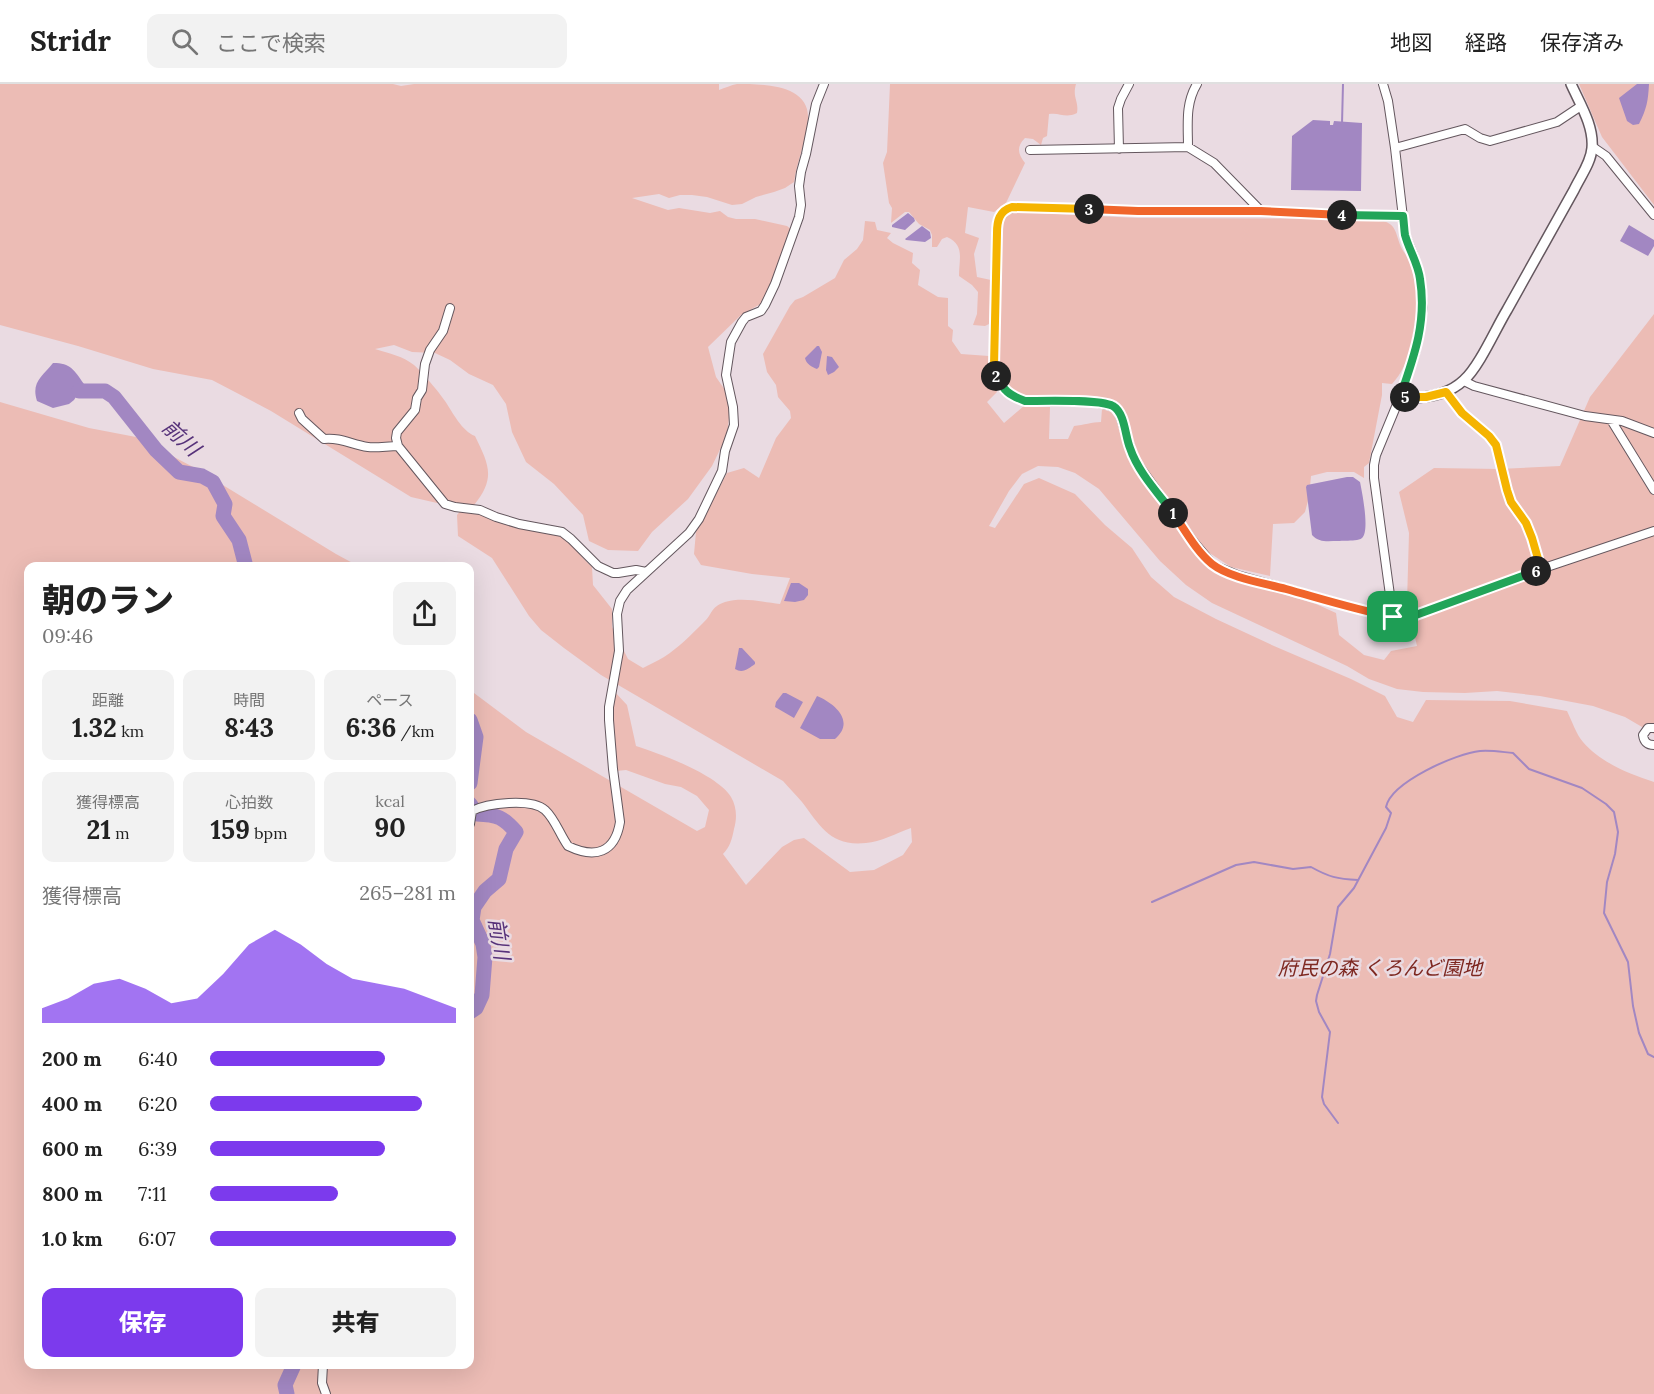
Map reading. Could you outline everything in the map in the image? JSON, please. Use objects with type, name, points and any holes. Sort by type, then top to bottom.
[{"type":"street","points":[[474,812],[475,809],[503,803],[534,805],[545,811],[568,846],[574,849],[604,851],[618,835],[620,822],[609,720],[619,651],[617,614],[620,602],[627,590],[689,533],[699,519],[722,471],[724,452],[734,425],[733,407],[726,375],[731,342],[746,317],[761,311],[775,284],[799,217],[801,172],[816,104],[824,84]]},
{"type":"street","points":[[1119,149],[1118,108],[1129,84]]},
{"type":"street","points":[[1188,147],[1187,110],[1191,94],[1197,84]]},
{"type":"street","points":[[1383,84],[1395,148],[1405,235],[1420,277],[1423,308],[1415,353],[1400,397],[1379,445],[1374,465],[1393,617]]},
{"type":"street","points":[[1400,397],[1426,397],[1446,392],[1464,381],[1483,352],[1562,212],[1588,162],[1593,147],[1592,134],[1571,84]]},
{"type":"street","points":[[1395,148],[1465,129],[1490,141],[1557,122],[1581,106]]},
{"type":"street","points":[[1030,150],[1188,147],[1214,163],[1261,211]]},
{"type":"street","points":[[1593,147],[1606,156],[1654,215]]},
{"type":"street","points":[[1403,216],[1261,211],[1138,211],[1019,207],[1007,209],[997,224],[994,366],[996,376],[1004,390],[1025,401],[1094,402],[1113,406],[1121,418],[1134,459],[1192,540],[1215,566],[1237,575],[1393,617],[1413,616],[1654,531]]},
{"type":"street","points":[[450,308],[443,331],[430,350],[425,364],[422,390],[417,398],[415,410],[397,432],[398,446],[444,504],[480,510],[519,524],[562,532],[571,538],[598,566],[613,573],[636,570],[646,572]]},
{"type":"street","points":[[1464,381],[1474,386],[1585,416],[1622,422],[1654,433]]},
{"type":"street","points":[[1446,392],[1462,413],[1496,445],[1511,502],[1526,523],[1541,569]]},
{"type":"street","points":[[299,413],[302,419],[324,439],[347,440],[367,447],[398,446]]},
{"type":"street","points":[[1611,420],[1654,490]]},
{"type":"street","points":[[1654,728],[1648,728],[1643,735],[1649,745],[1654,745]]},
{"type":"street","points":[[322,1369],[321,1383],[326,1394]]},
{"type":"green space","points":[[0,84],[393,84],[401,86],[414,84],[719,84],[719,90],[737,84],[771,86],[793,92],[801,98],[808,118],[794,182],[785,188],[742,204],[732,205],[692,195],[669,198],[659,194],[632,198],[668,210],[679,208],[710,213],[720,211],[728,217],[755,219],[787,226],[792,230],[764,302],[741,315],[708,347],[716,377],[725,390],[730,409],[727,435],[712,466],[688,499],[652,532],[638,551],[608,550],[589,541],[583,515],[554,484],[526,462],[512,432],[506,404],[493,385],[469,374],[450,360],[435,353],[412,352],[394,345],[375,349],[400,357],[414,365],[439,393],[462,426],[475,436],[487,463],[488,479],[474,505],[437,503],[411,497],[271,411],[212,380],[153,369],[0,325]]},
{"type":"green space","points":[[890,84],[1076,84],[1077,113],[1049,114],[1047,136],[1043,138],[1041,145],[1033,139],[1025,138],[1020,144],[1020,154],[1025,163],[1006,203],[994,212],[968,207],[965,233],[979,238],[974,254],[977,277],[991,280],[989,324],[985,326],[973,325],[977,314],[978,292],[959,276],[960,253],[953,240],[947,237],[942,239],[937,247],[932,247],[930,230],[919,224],[909,212],[905,212],[891,223],[892,208],[889,203],[883,163],[887,152]]},
{"type":"green space","points":[[1579,84],[1654,84],[1654,205],[1602,137]]},
{"type":"green space","points":[[1010,213],[1138,218],[1375,219],[1394,228],[1410,263],[1417,295],[1415,326],[1408,357],[1392,384],[1382,383],[1382,395],[1369,463],[1364,467],[1364,478],[1354,472],[1327,472],[1311,476],[1305,512],[1294,523],[1273,524],[1270,576],[1231,567],[1205,550],[1140,461],[1126,418],[1110,400],[1021,395],[1007,383],[998,366],[1002,225]]},
{"type":"green space","name":"府民の森 くろんど園地","points":[[865,221],[875,222],[877,230],[891,233],[887,238],[913,253],[912,263],[920,270],[918,285],[938,297],[948,298],[948,326],[953,330],[952,341],[961,354],[989,356],[989,368],[997,392],[987,402],[1004,423],[1025,405],[1050,407],[1049,439],[1068,439],[1074,426],[1101,422],[1102,409],[1111,412],[1116,419],[1128,458],[1209,569],[1219,575],[1316,604],[1336,613],[1339,635],[1364,655],[1384,660],[1391,651],[1417,646],[1407,602],[1409,533],[1399,492],[1434,468],[1499,469],[1560,466],[1590,397],[1654,314],[1654,734],[1625,717],[1593,706],[1497,691],[1465,693],[1397,689],[1369,679],[1347,666],[1212,603],[1186,585],[1160,561],[1099,489],[1075,473],[1058,467],[1038,466],[1022,474],[1009,491],[989,526],[995,528],[1024,484],[1039,478],[1075,494],[1105,525],[1132,548],[1151,577],[1174,597],[1216,619],[1385,696],[1397,717],[1413,722],[1426,700],[1510,701],[1567,711],[1581,739],[1598,756],[1625,771],[1654,782],[1654,1394],[0,1394],[0,402],[89,428],[136,437],[195,468],[351,562],[24,562],[24,1369],[474,1369],[474,693],[526,732],[697,831],[705,827],[709,810],[697,796],[681,787],[665,784],[626,770],[616,771],[611,718],[614,691],[627,705],[636,746],[702,773],[731,797],[736,821],[730,843],[723,854],[746,885],[782,847],[794,840],[804,838],[850,872],[874,870],[903,855],[912,842],[911,828],[866,843],[844,842],[835,838],[821,827],[783,781],[601,675],[541,630],[529,616],[492,558],[458,536],[457,515],[463,508],[511,525],[536,531],[557,532],[569,540],[592,567],[593,585],[612,609],[612,627],[628,659],[643,668],[662,658],[679,645],[720,604],[746,600],[780,604],[790,578],[701,565],[694,554],[696,532],[727,473],[744,468],[759,478],[776,438],[791,418],[790,411],[778,397],[776,385],[767,372],[763,354],[790,306],[795,300],[835,278],[844,260],[857,249],[863,240]]},
{"type":"shaded area","points":[[1637,84],[1649,84],[1648,95],[1639,124],[1633,125],[1627,121],[1619,98]]},
{"type":"shaded area","points":[[1313,120],[1330,121],[1330,125],[1333,125],[1334,121],[1362,123],[1361,191],[1291,190],[1292,136]]},
{"type":"shaded area","points":[[908,213],[915,221],[905,230],[892,227],[892,225]]},
{"type":"shaded area","points":[[1629,225],[1654,240],[1654,246],[1648,256],[1620,241]]},
{"type":"shaded area","points":[[922,226],[930,232],[931,238],[925,242],[905,239]]},
{"type":"shaded area","points":[[817,346],[822,352],[817,369],[808,364],[805,358]]},
{"type":"shaded area","points":[[827,356],[832,357],[839,367],[828,375],[826,370]]},
{"type":"shaded area","points":[[53,363],[64,364],[72,368],[84,384],[69,404],[53,408],[37,401],[35,389],[39,380]]},
{"type":"shaded area","points":[[1353,477],[1360,482],[1365,511],[1364,534],[1362,538],[1354,540],[1318,539],[1312,535],[1306,487]]},
{"type":"shaded area","points":[[791,583],[799,583],[808,589],[808,595],[804,600],[784,601]]},
{"type":"shaded area","points":[[739,648],[742,648],[755,662],[743,671],[735,669]]},
{"type":"shaded area","points":[[783,693],[803,702],[794,718],[775,707]]},
{"type":"shaded area","points":[[817,696],[836,708],[843,719],[841,732],[835,739],[820,739],[800,728]]},
{"type":"waterway","points":[[1342,124],[1343,84]]},
{"type":"waterway","name":"前川","points":[[79,391],[105,391],[114,397],[156,450],[179,472],[202,476],[213,482],[225,504],[223,516],[239,540],[245,562]]},
{"type":"waterway","name":"前川","points":[[474,731],[476,737],[474,752]]},
{"type":"waterway","points":[[1338,1123],[1324,1104],[1322,1097],[1330,1032],[1316,1001],[1330,954],[1338,907],[1354,888],[1386,828],[1391,813],[1386,807],[1391,797],[1426,770],[1470,753],[1480,751],[1513,753],[1529,769],[1582,788],[1614,812],[1618,832],[1607,882],[1604,913],[1628,962],[1639,1033],[1648,1054],[1654,1057]]},
{"type":"waterway","name":"前川","points":[[474,810],[477,814],[500,818],[516,832],[506,849],[499,879],[485,891],[474,907]]},
{"type":"waterway","points":[[1152,902],[1236,865],[1254,862],[1293,869],[1311,867],[1333,877],[1358,880]]},
{"type":"waterway","name":"前川","points":[[474,924],[483,944],[485,957],[482,995],[474,1009]]},
{"type":"waterway","name":"前川","points":[[287,1394],[285,1385],[292,1369]]},
{"type":"route","points":[[1012,207],[1019,207],[1403,216],[1405,235],[1420,277],[1423,308],[1415,353],[1400,397],[1426,397],[1446,392],[1462,413],[1489,436],[1496,445],[1511,502],[1526,523],[1541,569],[1413,616],[1393,617],[1237,575],[1215,566],[1192,540],[1134,459],[1121,418],[1113,406],[1094,402],[1025,401],[1004,390],[996,376],[994,366],[997,224],[1004,211],[1012,207]]}]
